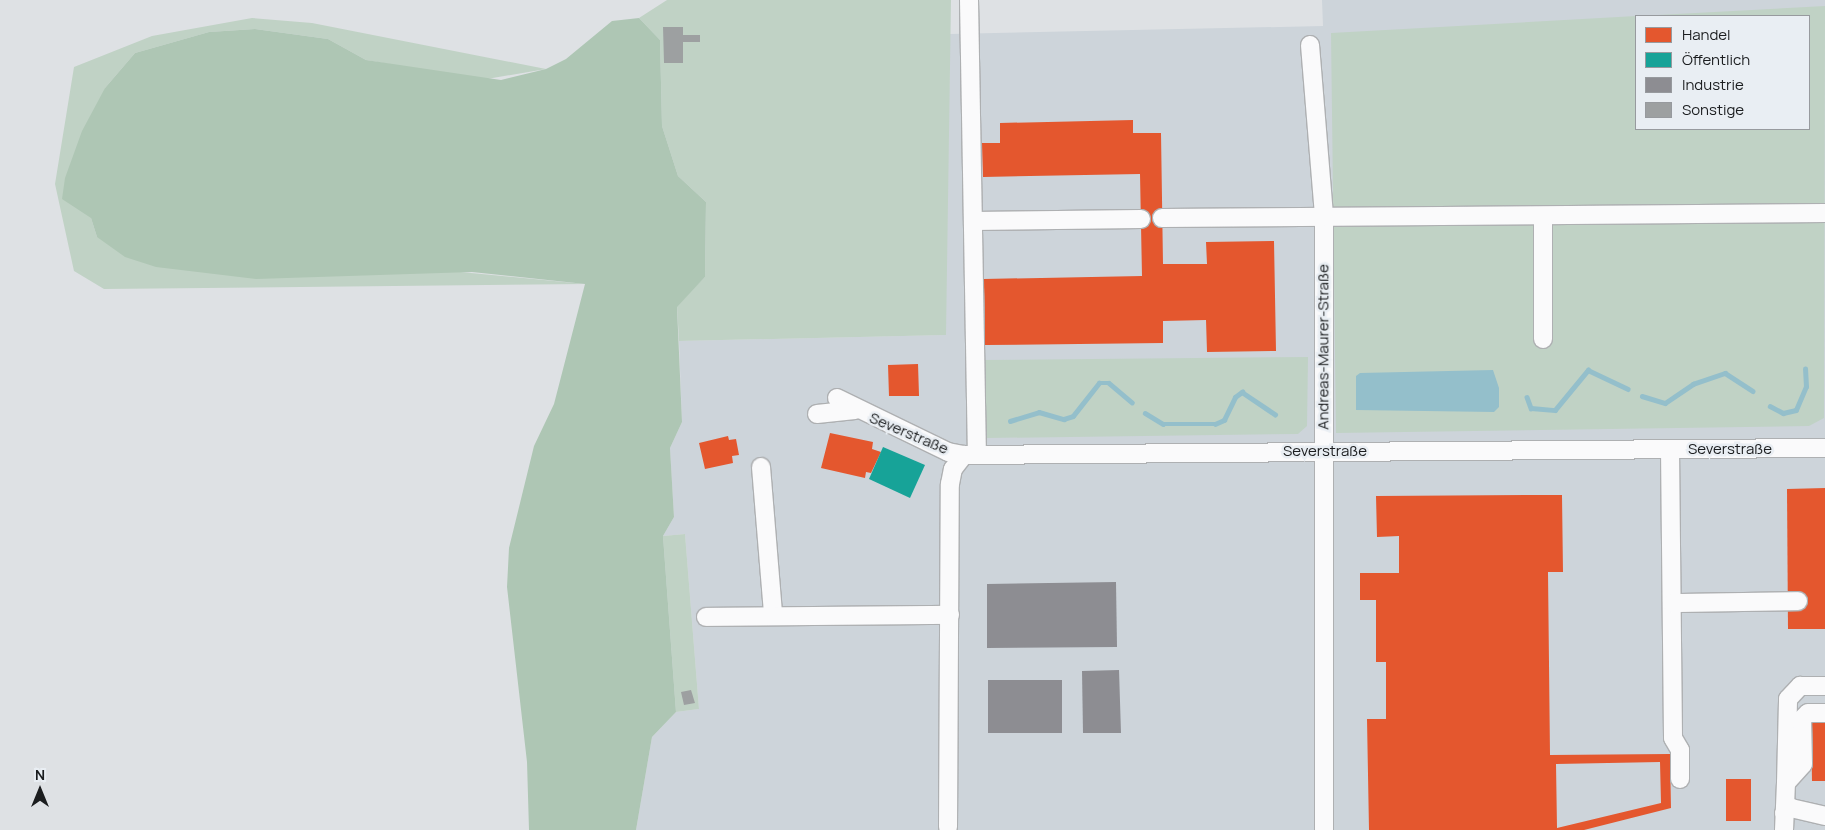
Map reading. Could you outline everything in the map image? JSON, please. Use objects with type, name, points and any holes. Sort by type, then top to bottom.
[{"type":"street","points":[[948,827],[950,484],[953,469],[970,454],[973,221],[969,0]]},
{"type":"street","name":"Andreas-Maurer-Straße","points":[[1310,45],[1324,216],[1322,451],[1324,830]]},
{"type":"street","points":[[1162,218],[1825,213]]},
{"type":"street","points":[[1543,216],[1543,339]]},
{"type":"street","points":[[973,221],[1141,218]]},
{"type":"street","name":"Severstraße","points":[[837,398],[855,410],[970,454],[1825,448]]},
{"type":"street","points":[[817,414],[855,410]]},
{"type":"street","points":[[1670,449],[1673,738],[1680,750],[1680,779]]},
{"type":"street","points":[[761,467],[773,614]]},
{"type":"street","points":[[1672,603],[1798,601]]},
{"type":"street","points":[[706,617],[773,614],[950,615]]},
{"type":"street","points":[[1784,816],[1788,699],[1800,686],[1825,686]]},
{"type":"street","points":[[1786,783],[1807,763],[1808,713],[1825,713]]},
{"type":"street","points":[[1784,816],[1793,799],[1825,802]]},
{"type":"street","points":[[1784,816],[1791,808],[1825,816]]},
{"type":"shaded area","points":[[1322,0],[1825,0],[1825,830],[636,830],[652,737],[676,712],[699,709],[685,534],[663,536],[674,517],[670,448],[682,422],[679,341],[945,335],[950,34],[1323,26]]},
{"type":"green space","points":[[667,0],[951,0],[946,335],[679,341],[677,306],[705,277],[706,202],[678,176],[662,126],[660,40],[639,18]]},
{"type":"green space","points":[[1825,6],[1824,418],[1809,426],[1336,433],[1331,33],[1635,16],[1635,130],[1810,130],[1810,15],[1658,15]]},
{"type":"green space","points":[[252,18],[312,23],[546,69],[481,80],[366,60],[328,39],[255,29],[209,32],[135,53],[105,88],[91,218],[97,237],[585,284],[104,289],[74,271],[55,184],[74,67],[152,36]]},
{"type":"green space","points":[[639,18],[660,40],[662,126],[678,176],[706,202],[705,277],[677,307],[682,422],[670,448],[674,517],[663,536],[676,712],[652,737],[636,830],[529,830],[527,762],[507,587],[509,548],[534,446],[554,404],[585,284],[472,272],[256,279],[156,267],[125,257],[97,237],[91,218],[62,199],[65,178],[82,131],[105,88],[135,53],[209,32],[255,29],[328,39],[366,60],[501,80],[546,69],[566,59],[612,21]]},
{"type":"green space","points":[[1308,357],[1307,426],[1298,434],[987,438],[981,431],[980,360]]},
{"type":"green space","points":[[685,534],[699,709],[676,712],[663,536]]},
{"type":"water","points":[[1493,370],[1499,388],[1499,407],[1494,412],[1356,410],[1356,376],[1360,373]]},
{"type":"building: Handel","points":[[1133,120],[1133,133],[1161,133],[1163,264],[1207,264],[1206,242],[1274,241],[1276,351],[1207,352],[1206,320],[1163,321],[1163,343],[985,345],[984,279],[1142,276],[1140,174],[983,177],[982,143],[1000,143],[1000,123]]},
{"type":"building: Handel","points":[[918,364],[919,396],[889,396],[888,365]]},
{"type":"building: Handel","points":[[830,433],[873,442],[872,449],[881,452],[871,473],[866,472],[865,478],[821,468]]},
{"type":"building: Handel","points":[[728,436],[729,440],[736,439],[739,455],[732,456],[733,463],[705,469],[699,443]]},
{"type":"building: Handel","points":[[1825,488],[1825,629],[1788,629],[1787,489]]},
{"type":"building: Handel","points":[[1562,495],[1563,572],[1548,572],[1550,755],[1670,754],[1671,808],[1584,830],[1369,830],[1367,719],[1386,719],[1386,662],[1376,662],[1376,600],[1360,600],[1360,573],[1399,573],[1399,536],[1377,537],[1376,496]],"holes":[[[1660,762],[1661,803],[1557,828],[1556,764]]]},
{"type":"building: Handel","points":[[1811,718],[1825,718],[1825,781],[1812,781]]},
{"type":"building: Handel","points":[[1726,779],[1751,779],[1751,821],[1726,821]]},
{"type":"building: Öffentlich","points":[[883,447],[925,465],[910,498],[869,479]]},
{"type":"building: Industrie","points":[[1116,582],[1117,647],[987,648],[987,584]]},
{"type":"building: Industrie","points":[[1119,670],[1121,733],[1083,733],[1082,671]]},
{"type":"building: Industrie","points":[[988,680],[1062,680],[1062,733],[988,733]]},
{"type":"building: Sonstige","points":[[663,27],[683,27],[683,35],[700,35],[700,42],[683,42],[683,63],[664,63]]},
{"type":"building: Sonstige","points":[[691,690],[695,703],[684,705],[681,692]]},
{"type":"waterway","points":[[1770,406],[1783,413],[1796,410],[1806,387],[1805,369]]},
{"type":"waterway","points":[[1527,397],[1531,408],[1555,410],[1588,370],[1628,389]]},
{"type":"waterway","points":[[1642,396],[1665,403],[1693,384],[1725,373],[1753,391]]},
{"type":"waterway","points":[[1010,421],[1039,412],[1064,419],[1073,416],[1099,383],[1109,383],[1132,402]]},
{"type":"waterway","points":[[1145,413],[1163,424],[1215,424],[1224,420],[1235,397],[1242,392],[1275,414]]}]
